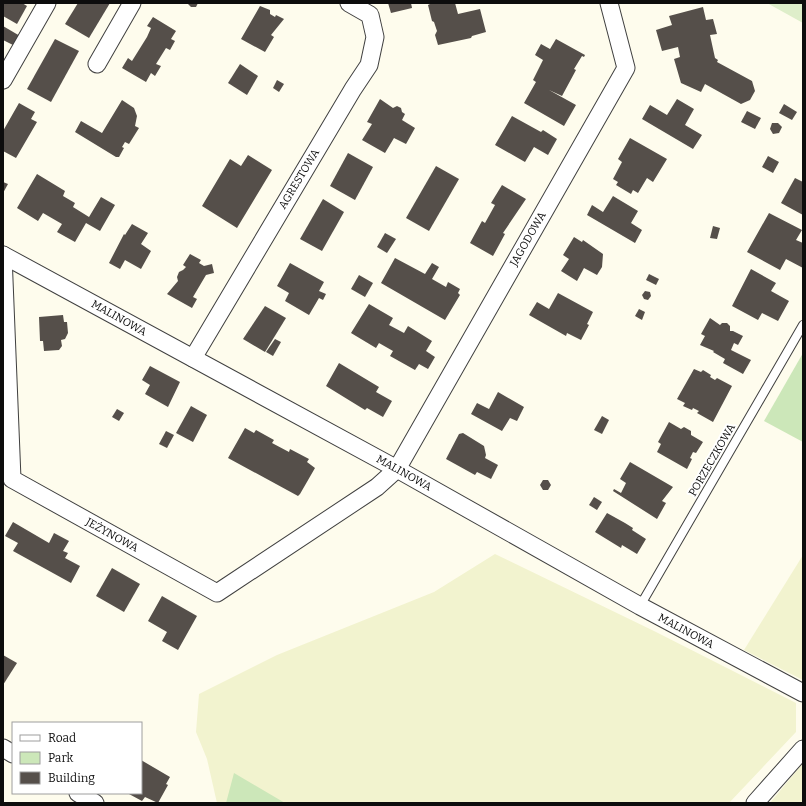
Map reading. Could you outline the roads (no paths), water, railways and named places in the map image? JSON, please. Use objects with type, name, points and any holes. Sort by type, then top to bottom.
[{"type":"street","points":[[3,80],[47,3]]},
{"type":"street","points":[[97,64],[132,3]]},
{"type":"street","name":"AGRESTOWA","points":[[193,358],[353,89],[369,65],[375,37],[370,15],[349,3]]},
{"type":"street","name":"JAGODOWA","points":[[397,469],[626,68],[610,3]]},
{"type":"street","name":"MALINOWA","points":[[3,255],[397,469],[640,606],[803,693]]},
{"type":"street","name":"JEŻYNOWA","points":[[3,255],[12,480],[216,593],[377,487],[397,469]]},
{"type":"street","points":[[3,748],[12,753]]},
{"type":"street","points":[[755,803],[803,750]]},
{"type":"street","points":[[80,794],[95,803]]},
{"type":"lane","name":"PORZECZKOWA","points":[[640,606],[803,325]]}]
